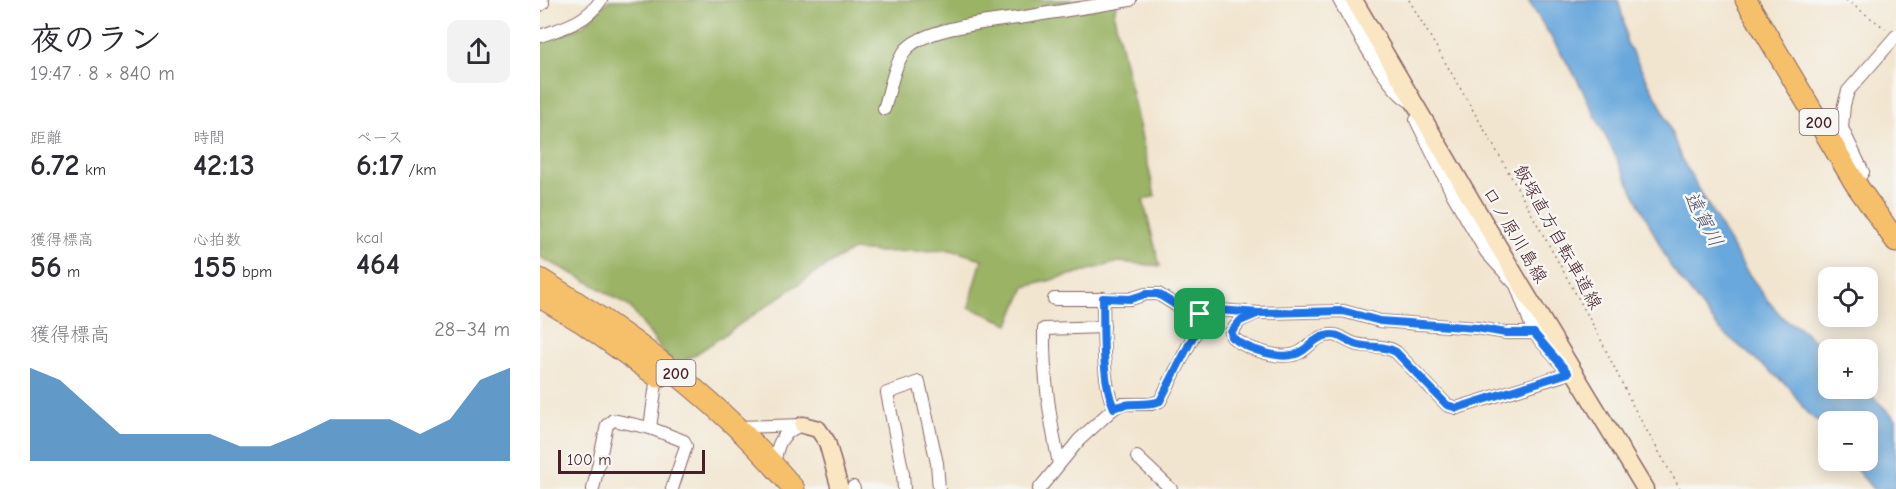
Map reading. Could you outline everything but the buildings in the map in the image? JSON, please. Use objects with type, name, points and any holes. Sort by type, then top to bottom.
[{"type":"highway","name":"200","points":[[1746,0],[1855,183],[1896,241]]},
{"type":"highway","name":"200","points":[[540,279],[588,308],[672,369],[737,427],[794,489]]},
{"type":"highway","name":"200","points":[[540,297],[583,323],[657,376],[730,435],[779,489]]},
{"type":"main road","name":"口ノ原川島線","points":[[1354,0],[1570,372],[1645,489]]},
{"type":"main road","points":[[803,425],[818,429],[827,442],[849,488]]},
{"type":"street","points":[[540,36],[578,23],[595,9],[601,0]]},
{"type":"street","points":[[884,109],[896,69],[904,51],[913,43],[949,29],[984,22],[1130,0]]},
{"type":"street","points":[[1339,0],[1390,82],[1404,99],[1413,102]]},
{"type":"street","points":[[1855,183],[1863,172],[1842,128],[1844,105],[1848,91],[1896,36]]},
{"type":"street","points":[[1259,313],[1240,321],[1231,332],[1232,337],[1259,351],[1289,356],[1301,352],[1309,344],[1327,335],[1343,336],[1356,345],[1389,348],[1396,352],[1447,405],[1457,408],[1570,372],[1534,333],[1518,284]]},
{"type":"street","points":[[1054,299],[1130,299],[1146,294],[1158,294],[1179,307],[1200,314]]},
{"type":"street","points":[[1103,298],[1109,396],[1114,408]]},
{"type":"street","points":[[1040,488],[1079,441],[1114,408],[1122,404],[1151,404],[1160,401],[1197,329],[1201,310],[1204,309],[1259,313],[1343,311],[1380,321],[1477,328],[1506,333],[1534,333]]},
{"type":"street","points":[[1059,464],[1047,404],[1043,361],[1044,329],[1104,327]]},
{"type":"street","points":[[650,428],[657,376]]},
{"type":"street","points":[[904,489],[887,393],[919,382],[937,463],[939,489]]},
{"type":"street","points":[[593,489],[609,421],[613,420],[650,428],[684,441],[686,446],[672,489]]},
{"type":"street","points":[[737,427],[803,425]]},
{"type":"street","points":[[774,465],[780,439],[788,431],[803,425]]},
{"type":"street","points":[[1137,457],[1172,489]]},
{"type":"path","name":"飯塚直方自転車道線","points":[[1409,0],[1598,334],[1634,408],[1680,489]]},
{"type":"path","points":[[1846,0],[1896,36]]},
{"type":"green space","points":[[609,0],[1117,0],[1114,15],[1155,196],[1143,200],[1160,266],[1119,262],[1025,287],[1009,324],[969,307],[982,259],[951,250],[881,252],[852,250],[693,356],[681,362],[668,358],[630,307],[589,282],[540,257],[540,43],[583,26]]},
{"type":"water","name":"遠賀川","points":[[1528,0],[1618,0],[1625,25],[1626,41],[1662,108],[1681,158],[1745,269],[1784,319],[1804,331],[1818,345],[1818,399],[1875,399],[1896,419],[1896,489],[1873,489],[1858,471],[1878,471],[1878,411],[1818,411],[1818,421],[1807,413],[1789,387],[1719,329],[1671,267],[1576,77]]},
{"type":"route","points":[[1200,314],[1197,329],[1160,401],[1151,404],[1122,404],[1114,408],[1109,396],[1103,298],[1130,299],[1146,294],[1158,294],[1179,307],[1200,314],[1204,309],[1259,313],[1343,311],[1380,321],[1477,328],[1506,333],[1534,333],[1568,373],[1457,408],[1447,405],[1396,352],[1389,348],[1356,345],[1343,336],[1327,335],[1309,344],[1301,352],[1289,356],[1277,355],[1259,351],[1232,337],[1231,332],[1240,321],[1259,313],[1204,309],[1201,310],[1200,314]]}]
